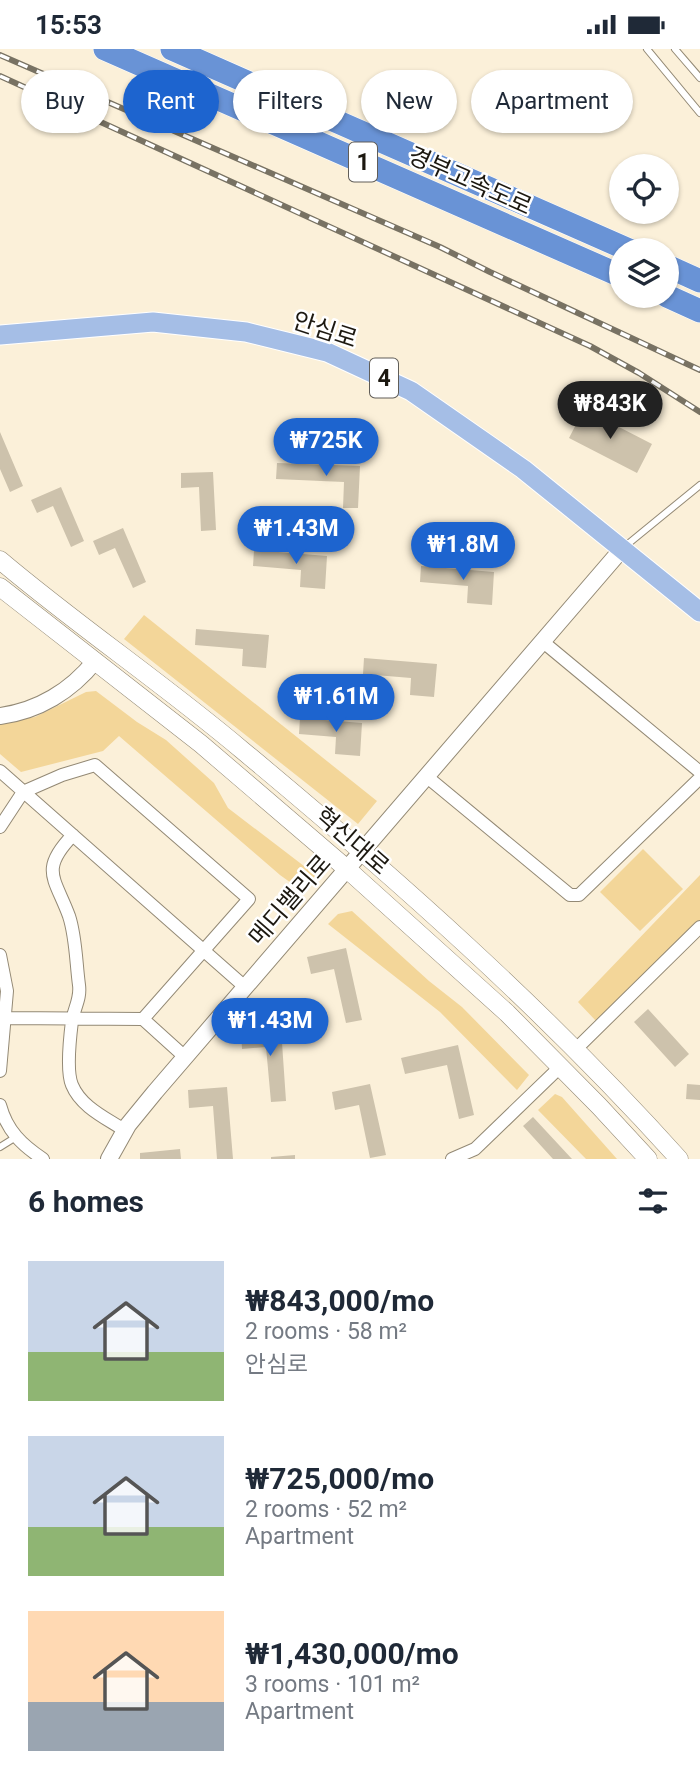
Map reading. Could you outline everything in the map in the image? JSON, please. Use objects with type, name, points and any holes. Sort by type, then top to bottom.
[{"type":"highway","name":"경부고속도로","points":[[105,49],[609,271]]},
{"type":"highway","name":"경부고속도로","points":[[172,49],[609,241]]},
{"type":"highway","points":[[679,271],[700,281]]},
{"type":"highway","points":[[679,301],[700,311]]},
{"type":"main road","name":"안심로","points":[[0,335],[153,322],[246,332],[327,352],[411,391],[523,469],[700,612]]},
{"type":"main road","points":[[0,347],[55,331]]},
{"type":"main road","points":[[0,560],[241,748],[361,852],[508,984],[631,1105],[679,1159]]},
{"type":"main road","name":"혁신대로","points":[[0,587],[201,744],[347,869],[507,1013],[648,1159]]},
{"type":"street","name":"메디밸리로","points":[[109,1159],[124,1130],[185,1057],[622,548]]},
{"type":"street","points":[[542,641],[700,772]]},
{"type":"street","points":[[0,716],[31,709],[56,697],[86,673],[96,661]]},
{"type":"street","points":[[0,827],[23,792],[62,775],[95,765],[248,899],[143,1019]]},
{"type":"street","points":[[0,771],[246,986]]},
{"type":"street","points":[[426,776],[570,895],[579,895],[700,778]]},
{"type":"street","points":[[73,835],[60,849],[52,865],[55,888],[69,918],[80,995],[72,1020],[69,1071],[71,1084],[88,1107],[124,1130]]},
{"type":"street","points":[[575,1050],[700,927]]},
{"type":"street","points":[[0,955],[7,991],[0,1071]]},
{"type":"street","points":[[5,1018],[143,1019],[185,1057]]},
{"type":"street","points":[[452,1159],[475,1150],[560,1067]]},
{"type":"street","points":[[0,1105],[10,1130],[24,1146],[43,1159]]},
{"type":"lane","points":[[647,49],[700,113]]},
{"type":"lane","points":[[675,49],[700,78]]},
{"type":"lane","points":[[622,548],[700,485]]},
{"type":"lane","points":[[0,1147],[16,1137]]},
{"type":"shaded area","points":[[144,615],[377,801],[358,824],[124,639]]},
{"type":"shaded area","points":[[96,691],[166,740],[214,783],[228,808],[317,876],[305,893],[280,875],[119,736],[103,751],[21,772],[0,754],[0,723],[35,717],[86,692]]},
{"type":"shaded area","points":[[643,849],[683,889],[640,931],[600,892]]},
{"type":"shaded area","points":[[700,875],[700,923],[597,1022],[578,1002]]},
{"type":"shaded area","points":[[352,911],[429,981],[462,1007],[529,1075],[517,1090],[440,1012],[328,924],[338,914]]},
{"type":"shaded area","points":[[555,1094],[562,1097],[617,1159],[586,1159],[538,1110]]},
{"type":"building","points":[[584,409],[652,444],[637,473],[569,438]]},
{"type":"building","points":[[0,432],[23,486],[10,492],[0,469]]},
{"type":"building","points":[[277,463],[360,466],[358,508],[343,508],[344,482],[276,479]]},
{"type":"building","points":[[213,472],[216,530],[201,531],[199,487],[181,488],[181,473]]},
{"type":"building","points":[[61,487],[84,541],[71,547],[53,506],[37,513],[31,500]]},
{"type":"building","points":[[123,528],[146,582],[133,588],[115,548],[99,555],[93,541]]},
{"type":"building","points":[[254,550],[327,556],[325,589],[300,587],[301,570],[253,566]]},
{"type":"building","points":[[421,566],[494,572],[492,605],[467,603],[468,586],[420,582]]},
{"type":"building","points":[[196,629],[269,635],[266,668],[242,666],[243,649],[195,645]]},
{"type":"building","points":[[364,658],[437,664],[434,697],[410,695],[411,678],[363,674]]},
{"type":"building","points":[[300,718],[362,723],[360,756],[335,754],[336,737],[299,734]]},
{"type":"building","points":[[346,948],[362,1020],[346,1023],[334,969],[311,974],[307,957]]},
{"type":"building","points":[[648,1009],[689,1054],[675,1067],[634,1022]]},
{"type":"building","points":[[281,1028],[286,1101],[271,1102],[266,1047],[242,1049],[241,1031]]},
{"type":"building","points":[[458,1045],[474,1115],[459,1119],[447,1065],[405,1074],[401,1058]]},
{"type":"building","points":[[370,1084],[386,1155],[370,1158],[359,1105],[335,1110],[332,1092]]},
{"type":"building","points":[[687,1084],[700,1085],[700,1100],[686,1099]]},
{"type":"building","points":[[227,1087],[233,1159],[217,1159],[213,1106],[189,1108],[188,1090]]},
{"type":"building","points":[[533,1117],[572,1159],[553,1159],[523,1126]]},
{"type":"building","points":[[180,1149],[181,1159],[140,1159],[140,1153]]},
{"type":"building","points":[[295,1155],[295,1159],[271,1159],[271,1157]]},
{"type":"railway","points":[[0,55],[440,247],[700,370]]},
{"type":"railway","points":[[0,76],[590,346],[700,412]]}]
